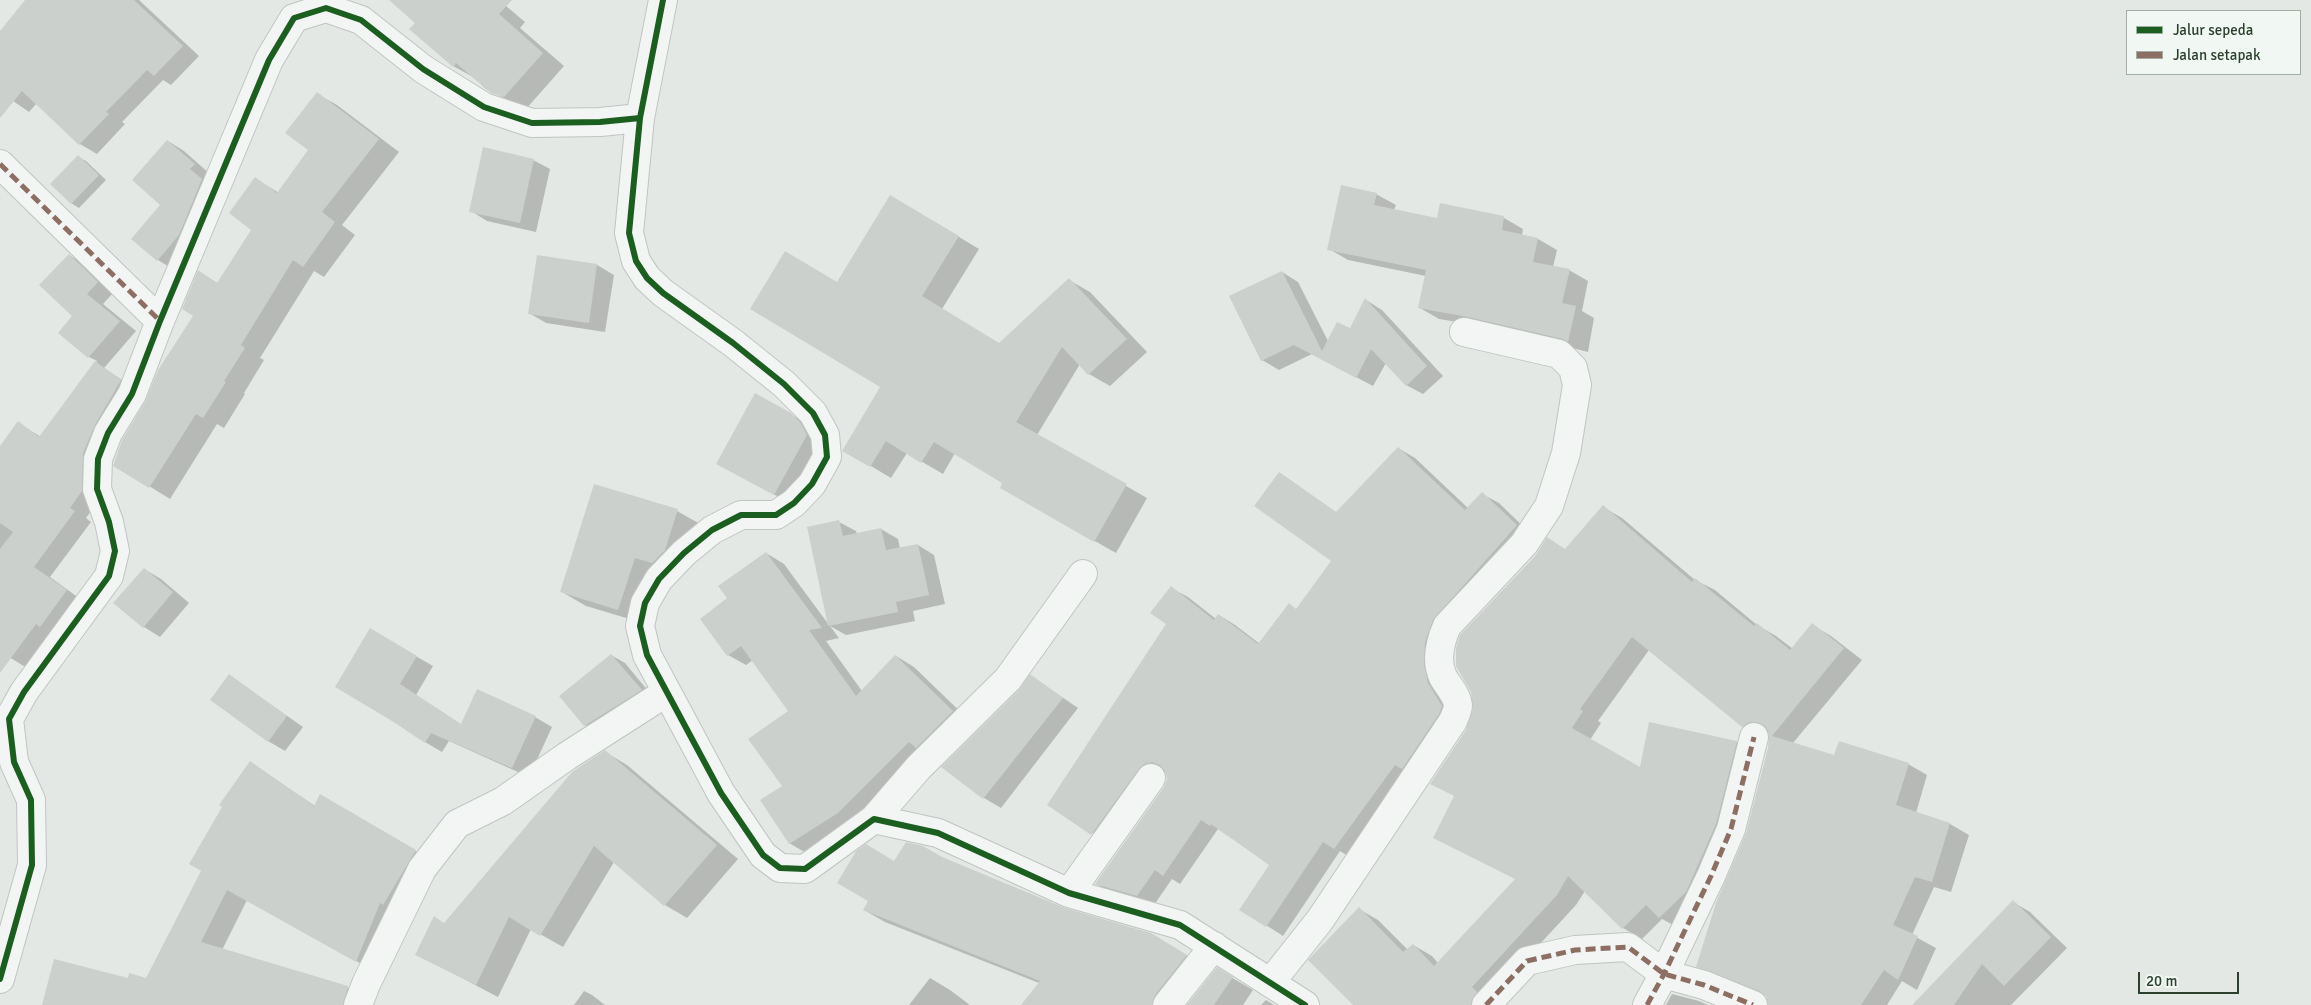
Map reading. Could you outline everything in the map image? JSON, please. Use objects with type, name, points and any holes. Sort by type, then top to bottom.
[{"type":"street","points":[[663,0],[640,118],[628,233],[636,261],[647,278],[663,293],[733,343],[784,384],[813,413],[825,434],[827,457],[812,484],[794,503],[776,515],[741,516],[712,530],[684,553],[659,579],[645,603],[640,626],[647,654],[721,793],[763,856],[780,868],[805,869],[874,819],[919,767],[1008,679],[1083,574]]},
{"type":"street","points":[[0,979],[32,865],[31,800],[14,762],[9,719],[24,692],[109,576],[115,551],[97,488],[98,459],[108,433],[132,394],[160,321],[269,60],[294,18],[326,8],[361,20],[423,69],[484,107],[532,123],[600,122],[640,118]]},
{"type":"street","points":[[0,164],[160,321]]},
{"type":"street","points":[[1270,983],[1320,920],[1453,721],[1458,706],[1452,691],[1442,675],[1438,652],[1443,635],[1448,626],[1529,537],[1549,506],[1566,453],[1577,386],[1573,368],[1559,354],[1464,332]]},
{"type":"street","points":[[358,1005],[366,984],[422,869],[456,824],[503,801],[567,756],[667,692]]},
{"type":"street","points":[[1646,1005],[1664,974],[1711,876],[1731,829],[1754,736]]},
{"type":"street","points":[[1069,892],[1151,778]]},
{"type":"street","points":[[874,819],[938,833],[1069,892],[1180,925],[1305,1005]]},
{"type":"street","points":[[1167,1005],[1214,946]]},
{"type":"street","points":[[1486,1005],[1527,961],[1575,950],[1628,947],[1664,974],[1704,985],[1753,1005]]},
{"type":"building","points":[[25,0],[134,0],[183,46],[154,76],[147,70],[106,112],[109,114],[79,145],[22,91],[0,118],[0,31]]},
{"type":"building","points":[[389,0],[512,0],[499,14],[543,53],[504,97],[491,93],[456,63],[453,67],[409,29],[415,23]]},
{"type":"building","points":[[317,92],[379,139],[322,212],[335,222],[303,267],[293,260],[241,345],[245,348],[224,381],[226,382],[203,418],[196,414],[149,488],[113,466],[122,440],[145,402],[158,370],[193,316],[182,309],[198,270],[217,283],[251,230],[229,213],[255,177],[277,193],[308,150],[285,133]]},
{"type":"building","points":[[167,140],[195,164],[190,169],[202,179],[179,235],[157,261],[131,239],[160,205],[132,180]]},
{"type":"building","points":[[483,147],[534,159],[520,223],[469,212]]},
{"type":"building","points":[[78,155],[99,175],[71,204],[50,184]]},
{"type":"building","points":[[1341,185],[1377,193],[1374,205],[1437,218],[1440,203],[1504,216],[1502,230],[1538,238],[1533,262],[1570,269],[1562,303],[1576,306],[1568,342],[1563,339],[1468,317],[1418,308],[1426,270],[1327,250]]},
{"type":"building","points":[[890,195],[959,236],[922,296],[999,343],[1069,278],[1127,339],[1088,375],[1062,347],[1016,422],[1127,484],[1094,542],[1000,488],[1002,483],[934,442],[921,463],[886,441],[870,467],[842,451],[880,387],[750,309],[785,251],[837,282]]},
{"type":"building","points":[[69,254],[98,282],[87,294],[120,321],[88,358],[58,333],[72,316],[39,285]]},
{"type":"building","points":[[537,255],[597,264],[589,323],[528,314]]},
{"type":"building","points":[[1282,271],[1322,351],[1337,322],[1350,328],[1365,298],[1427,366],[1406,386],[1371,349],[1356,378],[1294,345],[1261,361],[1229,296]]},
{"type":"building","points":[[95,361],[121,380],[95,425],[83,453],[82,491],[70,508],[75,511],[34,567],[67,590],[40,627],[36,624],[0,673],[0,549],[13,532],[0,523],[0,446],[18,421],[39,437]]},
{"type":"building","points":[[755,393],[791,413],[800,422],[807,435],[774,495],[716,464]]},
{"type":"building","points":[[1398,447],[1465,510],[1482,492],[1517,525],[1433,620],[1425,642],[1424,665],[1428,683],[1442,706],[1439,714],[1402,769],[1395,765],[1334,849],[1323,842],[1266,927],[1239,910],[1269,865],[1211,824],[1210,826],[1201,820],[1163,876],[1155,870],[1137,896],[1095,884],[1164,787],[1167,779],[1165,771],[1160,765],[1152,762],[1144,764],[1091,835],[1047,805],[1166,624],[1150,613],[1171,586],[1214,620],[1218,614],[1258,644],[1289,603],[1296,609],[1331,561],[1254,506],[1279,472],[1336,512]]},
{"type":"building","points":[[594,484],[678,509],[665,550],[652,563],[635,558],[618,610],[560,592]]},
{"type":"building","points":[[1603,505],[1692,582],[1695,578],[1754,626],[1757,623],[1790,650],[1812,623],[1844,648],[1772,736],[1834,755],[1839,741],[1909,763],[1896,805],[1950,823],[1932,882],[1915,877],[1893,925],[1918,936],[1898,980],[1884,970],[1861,1005],[1768,1005],[1766,996],[1759,991],[1696,967],[1716,903],[1746,833],[1768,748],[1769,733],[1765,726],[1757,722],[1749,722],[1742,727],[1632,637],[1580,709],[1583,711],[1572,728],[1640,767],[1649,722],[1737,741],[1716,824],[1686,892],[1659,918],[1646,905],[1622,929],[1568,876],[1557,895],[1472,987],[1477,992],[1471,1005],[1353,1005],[1308,960],[1359,907],[1403,952],[1413,944],[1434,966],[1515,879],[1433,838],[1454,796],[1430,784],[1466,730],[1473,708],[1471,692],[1456,666],[1456,648],[1460,635],[1536,555],[1547,537],[1565,549]]},
{"type":"building","points":[[839,520],[843,536],[881,528],[886,550],[918,544],[929,595],[896,602],[898,612],[828,626],[807,527]]},
{"type":"building","points":[[766,552],[822,628],[809,630],[856,696],[895,655],[953,711],[916,748],[909,742],[838,813],[789,844],[760,800],[782,786],[748,739],[788,711],[741,646],[727,656],[700,619],[727,598],[718,586]]},
{"type":"building","points":[[144,568],[173,592],[143,628],[113,603]]},
{"type":"building","points":[[370,628],[417,656],[400,684],[461,724],[477,689],[536,716],[512,768],[431,733],[425,743],[335,687]]},
{"type":"building","points":[[611,654],[642,690],[584,726],[559,696]]},
{"type":"building","points":[[229,674],[287,716],[268,742],[210,700]]},
{"type":"building","points":[[1030,674],[1063,698],[983,799],[941,767],[1019,690]]},
{"type":"building","points":[[605,750],[717,845],[664,906],[594,846],[540,936],[509,917],[476,985],[415,955],[434,916],[444,923],[572,772]]},
{"type":"building","points":[[250,761],[314,806],[320,794],[416,850],[383,905],[380,903],[356,962],[227,890],[201,942],[348,986],[343,1005],[42,1005],[54,959],[128,978],[129,973],[146,978],[201,871],[189,864],[222,807],[219,805]]},
{"type":"building","points":[[906,842],[923,846],[942,857],[1065,908],[1151,933],[1187,955],[1155,995],[1152,1005],[1021,1005],[1040,981],[863,910],[868,901],[837,883],[856,851],[866,844],[894,861]]},
{"type":"building","points":[[2013,900],[2051,937],[2004,986],[1982,964],[1954,1005],[1912,1005]]},
{"type":"building","points":[[1217,967],[1233,977],[1214,1005],[1187,1005]]},
{"type":"marked path","points":[[0,164],[160,321]]},
{"type":"marked path","points":[[1647,1005],[1711,876],[1731,829],[1754,737]]},
{"type":"marked path","points":[[1486,1005],[1527,961],[1575,950],[1628,947],[1664,974],[1704,985],[1753,1005]]},
{"type":"cycle path","points":[[663,0],[640,118],[629,233],[636,261],[647,278],[663,293],[733,343],[784,384],[813,413],[825,435],[827,457],[812,484],[794,503],[776,515],[741,515],[712,530],[684,553],[659,579],[645,603],[640,626],[647,655],[721,793],[763,855],[780,868],[805,869],[874,819],[938,833],[1069,893],[1180,925],[1305,1005]]},
{"type":"cycle path","points":[[0,979],[32,865],[31,800],[14,762],[9,719],[24,692],[109,576],[115,551],[109,522],[97,489],[98,459],[108,433],[132,394],[160,321],[269,60],[294,18],[326,8],[361,20],[423,69],[484,107],[532,123],[600,122],[640,118]]}]
